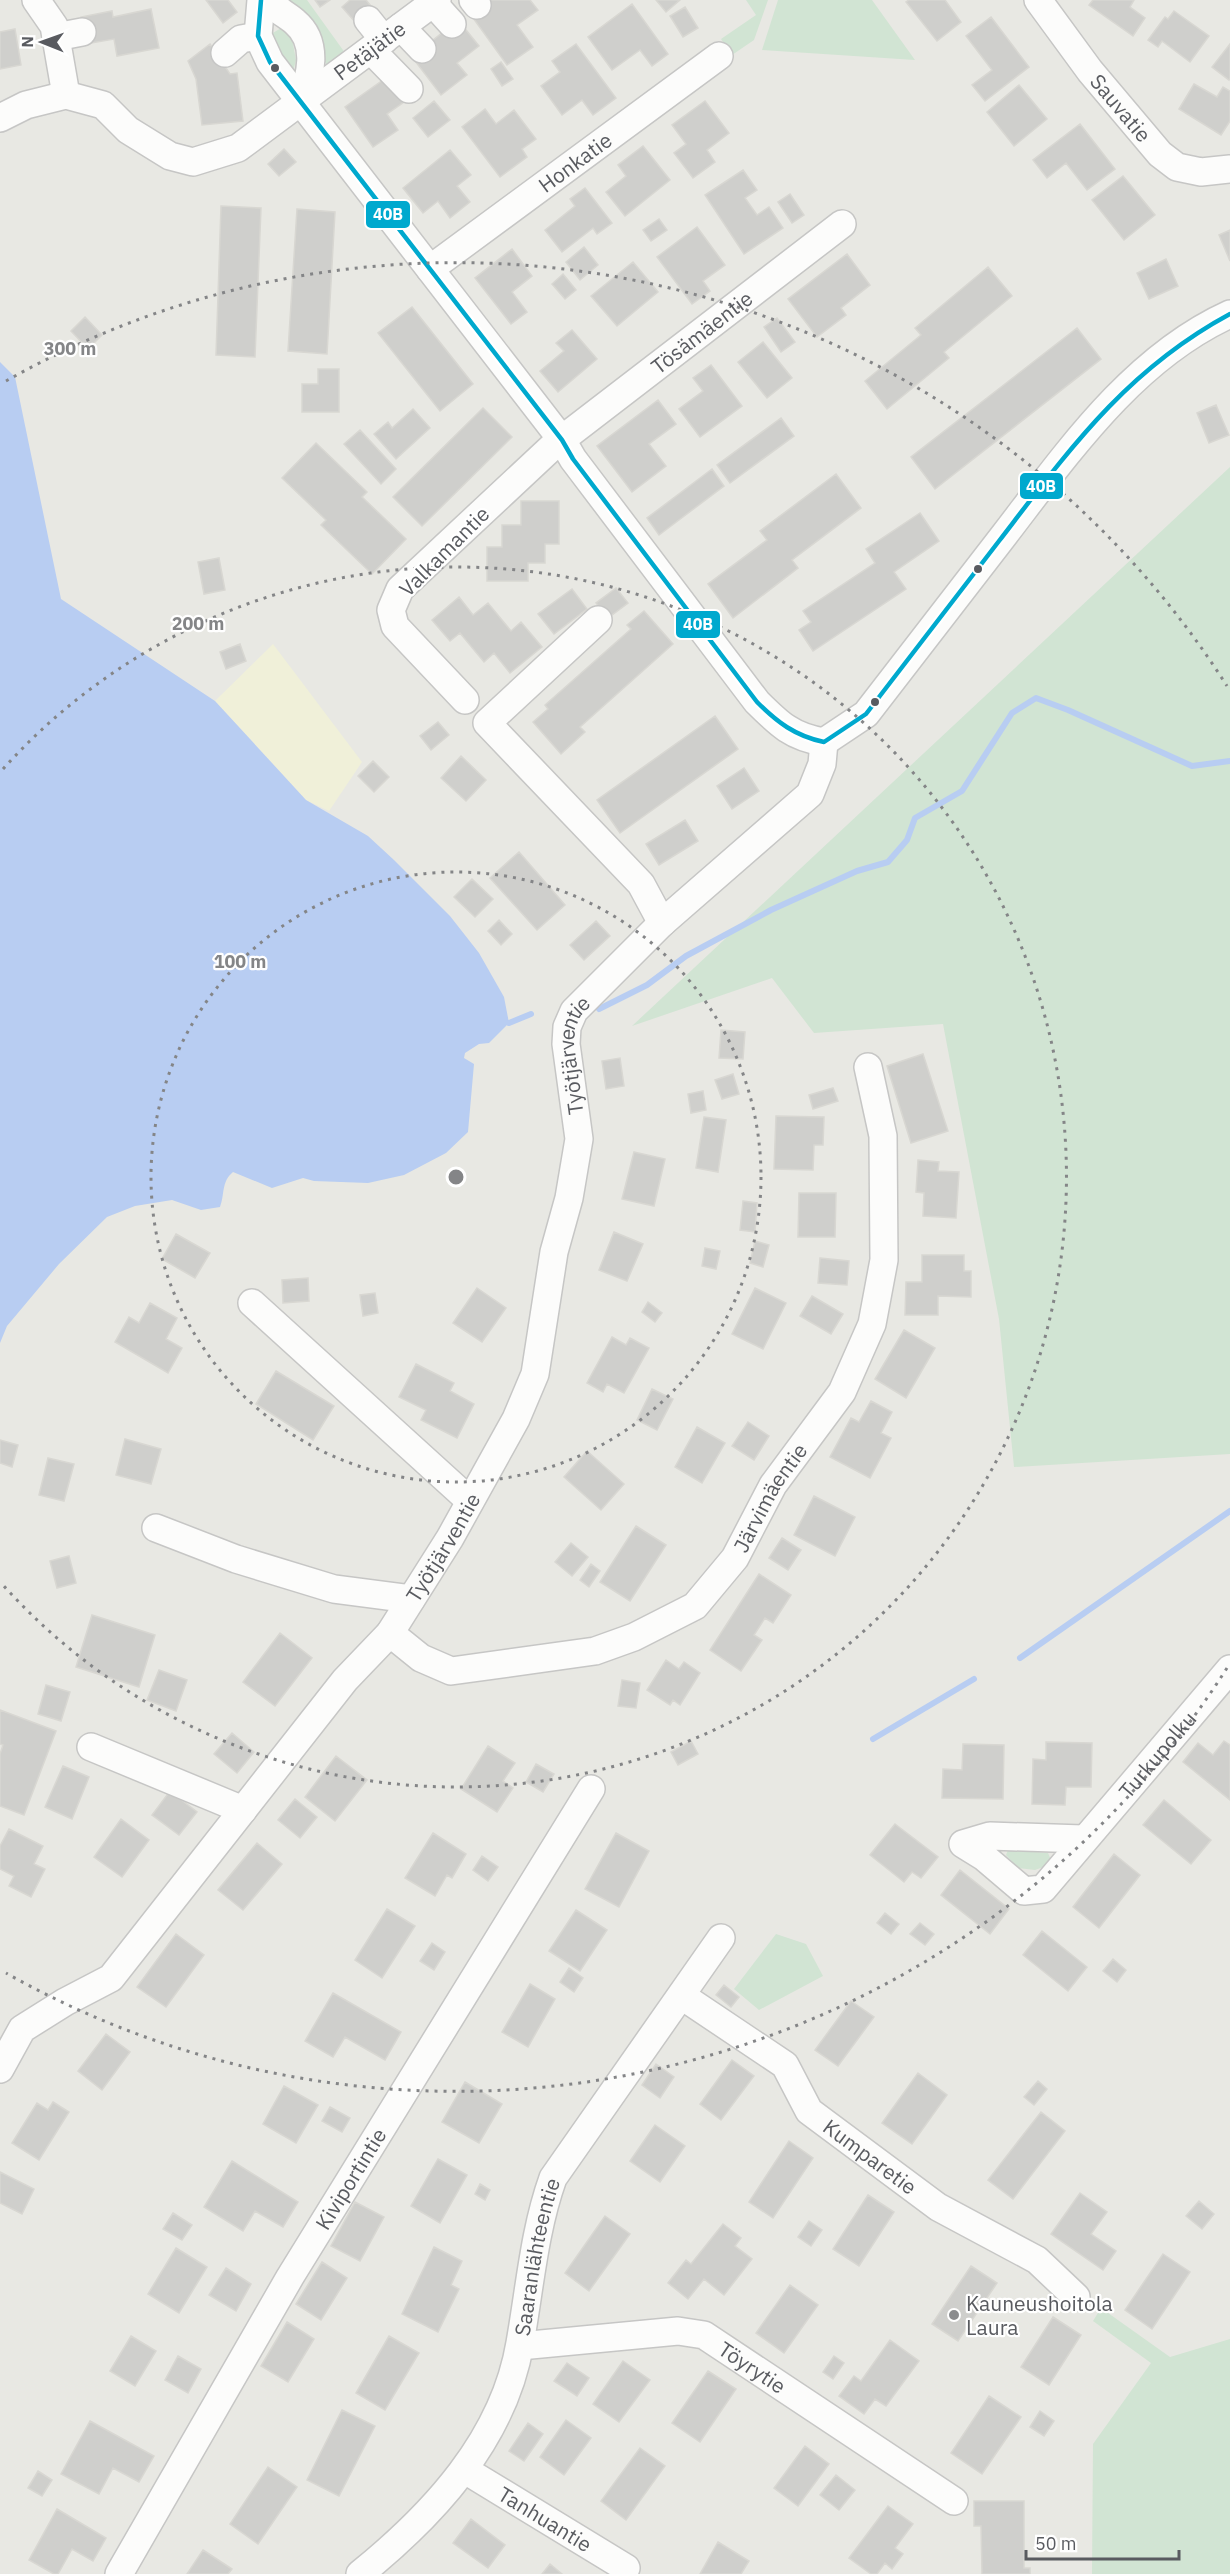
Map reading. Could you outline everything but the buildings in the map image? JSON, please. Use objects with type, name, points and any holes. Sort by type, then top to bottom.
[{"type":"street","points":[[0,118],[26,105],[66,95],[69,34],[54,26],[36,0]]},
{"type":"street","points":[[261,0],[258,36],[270,62],[562,440],[573,459],[757,702],[779,724],[801,738],[824,742],[866,714],[1084,431],[1153,363],[1214,321],[1230,314]]},
{"type":"street","points":[[271,0],[274,7],[297,23],[306,36],[311,53],[310,76],[301,103]]},
{"type":"street","name":"Sauvatie","points":[[1038,0],[1090,71],[1160,154],[1177,167],[1201,172],[1230,169]]},
{"type":"street","points":[[435,1],[452,24]]},
{"type":"street","name":"Petäjätie","points":[[66,95],[103,105],[128,130],[170,156],[193,162],[244,157],[301,103],[381,34],[435,1]]},
{"type":"street","points":[[381,34],[422,49]]},
{"type":"street","points":[[381,34],[409,90]]},
{"type":"street","points":[[225,53],[241,39],[258,36]]},
{"type":"street","name":"Honkatie","points":[[430,269],[719,56]]},
{"type":"street","name":"Tösämäentie","points":[[562,440],[842,224]]},
{"type":"street","name":"Valkamantie","points":[[465,700],[394,626],[391,610],[400,589],[562,440]]},
{"type":"street","points":[[598,620],[487,723],[641,884],[662,922]]},
{"type":"street","name":"Työtjärventie","points":[[0,2068],[22,2029],[65,2002],[111,1978],[345,1680],[390,1633],[470,1501],[516,1419],[535,1374],[554,1252],[569,1198],[579,1139],[566,1044],[567,1027],[574,1011],[662,922],[810,794],[822,764],[824,742]]},
{"type":"street","name":"Järvimäentie","points":[[390,1633],[421,1658],[451,1671],[595,1652],[634,1637],[695,1606],[735,1558],[773,1485],[843,1392],[872,1324],[884,1260],[883,1136],[868,1066]]},
{"type":"street","points":[[252,1303],[470,1501]]},
{"type":"street","points":[[156,1528],[236,1559],[334,1589],[411,1599]]},
{"type":"street","name":"Turkupolku","points":[[1083,1839],[1230,1669]]},
{"type":"street","points":[[91,1747],[243,1810]]},
{"type":"street","name":"Kiviportintie","points":[[119,2574],[290,2277],[591,1789]]},
{"type":"street","name":"Saaranlähteentie","points":[[360,2574],[402,2540],[465,2470],[503,2402],[520,2346],[541,2213],[553,2178],[721,1938]]},
{"type":"street","name":"Kumparetie","points":[[682,1996],[784,2066],[809,2111],[938,2207],[1037,2260],[1076,2297]]},
{"type":"street","name":"Töyrytie","points":[[520,2346],[678,2331],[704,2335],[954,2501]]},
{"type":"street","name":"Tanhuantie","points":[[465,2470],[626,2568]]},
{"type":"shaded area","points":[[288,0],[307,0],[348,57],[330,70],[324,59],[314,26],[301,9]]},
{"type":"shaded area","points":[[746,0],[768,0],[754,40],[732,55],[721,39],[756,15]]},
{"type":"shaded area","points":[[778,0],[872,0],[915,60],[762,50]]},
{"type":"shaded area","points":[[283,27],[291,33],[296,60],[294,68],[290,68],[272,42],[271,34]]},
{"type":"shaded area","points":[[1230,467],[1230,1454],[1014,1467],[999,1319],[943,1024],[814,1033],[772,978],[632,1026]]},
{"type":"shaded area","points":[[1008,1850],[1048,1853],[1051,1860],[1049,1865],[1035,1870],[1018,1868],[1006,1855]]},
{"type":"shaded area","points":[[776,1934],[806,1944],[823,1976],[759,2010],[734,1989]]},
{"type":"shaded area","points":[[1101,2308],[1170,2357],[1230,2339],[1230,2574],[1092,2574],[1093,2444],[1151,2363],[1093,2321]]},
{"type":"sand","points":[[273,644],[362,762],[329,811],[306,800],[215,701]]},
{"type":"water","points":[[0,362],[15,377],[61,599],[215,701],[306,800],[368,836],[394,860],[450,916],[479,953],[504,997],[509,1023],[489,1043],[479,1044],[465,1053],[464,1058],[474,1064],[468,1132],[446,1153],[404,1175],[368,1183],[314,1181],[303,1178],[272,1188],[233,1172],[225,1184],[220,1207],[201,1210],[172,1200],[135,1206],[107,1217],[59,1264],[7,1326],[0,1343]]},
{"type":"waterway","points":[[599,1009],[647,985],[686,956],[771,910],[857,871],[888,862],[907,840],[915,818],[962,791],[1012,713],[1036,698],[1192,766],[1230,761]]},
{"type":"waterway","points":[[509,1023],[531,1014]]},
{"type":"waterway","points":[[1020,1658],[1230,1511]]},
{"type":"waterway","points":[[873,1739],[974,1679]]},
{"type":"transit line","name":"40B","points":[[261,0],[258,36],[270,62],[562,440],[573,459],[757,702],[787,727],[804,736],[824,742],[866,714],[1050,475],[1102,414],[1160,360],[1193,336],[1230,314]]},
{"type":"place","name":"Kauneushoitola Laura","points":[[954,2315]]}]
